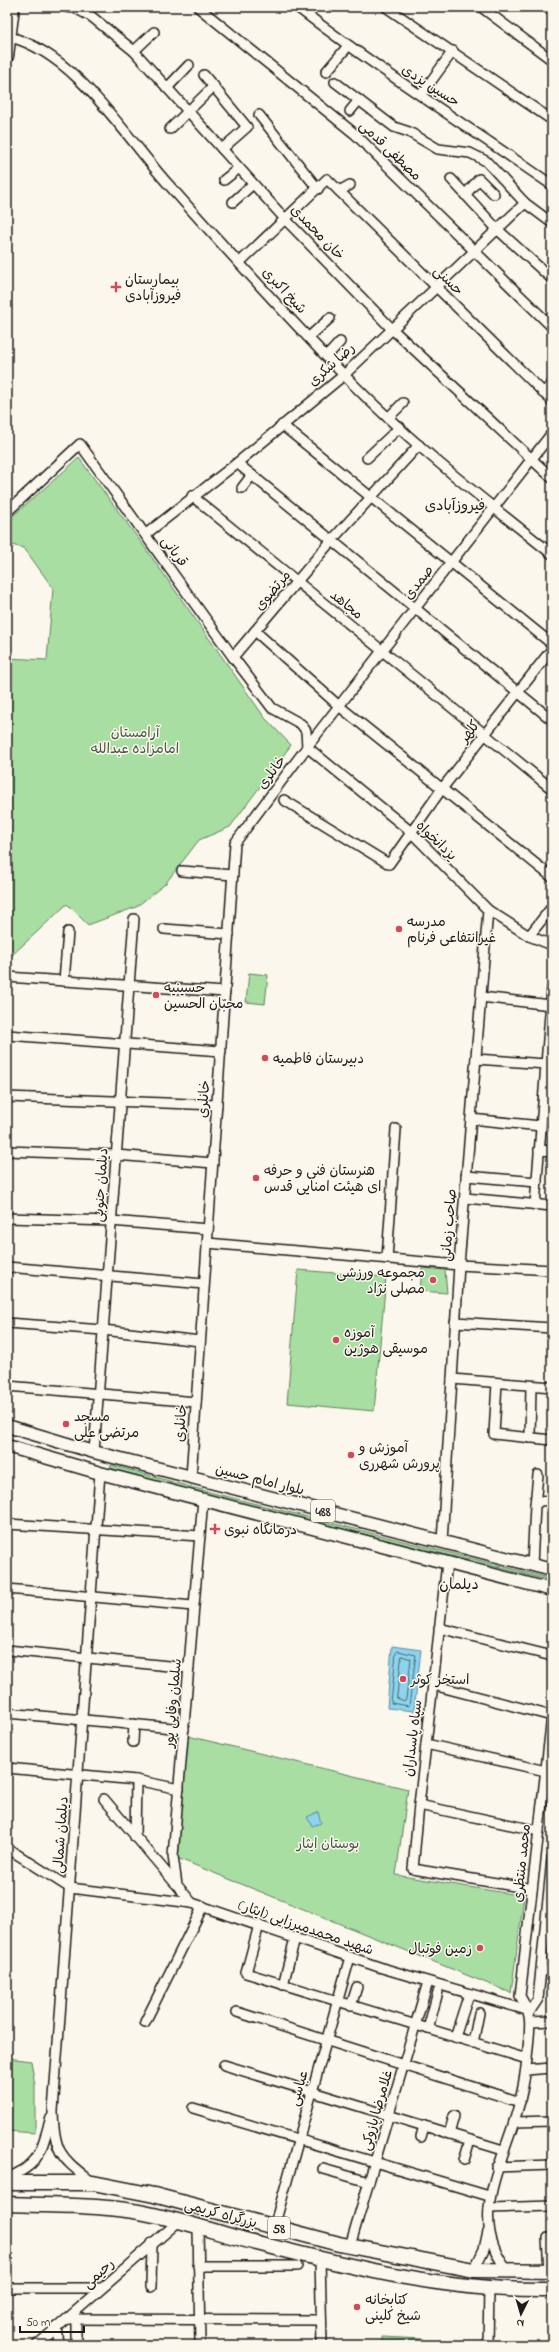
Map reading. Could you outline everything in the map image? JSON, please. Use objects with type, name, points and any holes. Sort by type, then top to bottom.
[{"type":"highway","name":"بزرگراه کریمی","points":[[7,2182],[93,2183],[154,2195],[350,2246],[474,2270],[550,2271]]},
{"type":"highway","name":"بزرگراه کریمی","points":[[7,2204],[108,2208],[149,2214],[320,2258],[402,2277],[489,2288],[552,2290]]},
{"type":"main road","points":[[7,56],[13,7]]},
{"type":"main road","name":"بلوار امام حسین","points":[[7,1426],[94,1452],[552,1570]]},
{"type":"main road","name":"488","points":[[7,1446],[100,1473],[552,1590]]},
{"type":"street","name":"خان محمدی","points":[[66,7],[75,8],[92,17],[134,51],[253,184],[391,328],[552,478]]},
{"type":"street","name":"مصطفی قدمی","points":[[198,7],[355,134],[552,328]]},
{"type":"street","name":"حسین یزدی","points":[[297,7],[348,46],[552,185]]},
{"type":"street","points":[[386,7],[453,51],[552,120]]},
{"type":"street","points":[[480,7],[552,60]]},
{"type":"street","points":[[546,7],[552,12]]},
{"type":"street","points":[[134,51],[154,32]]},
{"type":"street","name":"شیخ اکبری","points":[[10,37],[27,41],[58,61],[80,80],[167,183],[344,374],[420,446],[552,554]]},
{"type":"street","points":[[326,72],[348,46]]},
{"type":"street","points":[[421,95],[453,51]]},
{"type":"street","points":[[167,88],[189,65]]},
{"type":"street","points":[[204,75],[247,127],[222,150]]},
{"type":"street","points":[[335,82],[394,127],[409,132],[438,150],[470,153],[486,161],[525,203],[552,223]]},
{"type":"street","points":[[170,129],[214,86]]},
{"type":"street","points":[[350,111],[358,100]]},
{"type":"street","points":[[240,262],[318,189],[259,115]]},
{"type":"street","points":[[486,161],[498,147]]},
{"type":"street","points":[[224,180],[239,168]]},
{"type":"street","points":[[465,195],[476,175],[494,194]]},
{"type":"street","name":"حسنی","points":[[318,189],[327,178],[552,401]]},
{"type":"street","points":[[451,179],[497,229],[552,279]]},
{"type":"street","points":[[234,202],[253,184]]},
{"type":"street","points":[[339,191],[350,185]]},
{"type":"street","name":"رضا شکری","points":[[146,534],[192,496],[237,463],[344,374],[435,286],[525,203]]},
{"type":"street","points":[[309,337],[330,318]]},
{"type":"street","points":[[327,356],[340,342]]},
{"type":"street","points":[[543,393],[552,384]]},
{"type":"street","points":[[389,417],[403,403]]},
{"type":"street","points":[[282,425],[552,644]]},
{"type":"street","points":[[367,458],[400,427]]},
{"type":"street","name":"صمدی","points":[[307,747],[552,433]]},
{"type":"street","name":"قربانی","points":[[7,512],[80,444],[233,657],[272,708],[301,724],[306,731],[307,747]]},
{"type":"street","name":"مرتضوی","points":[[233,657],[332,540],[420,446]]},
{"type":"street","points":[[237,463],[552,720]]},
{"type":"street","points":[[242,488],[252,475]]},
{"type":"street","name":"مجاهد","points":[[192,496],[552,789]]},
{"type":"street","points":[[255,631],[339,706],[441,790],[552,877]]},
{"type":"street","name":"کلهر","points":[[284,800],[389,864],[410,832],[441,790],[552,649]]},
{"type":"street","name":"یزدانخواه","points":[[307,747],[410,832],[488,910],[529,936],[552,945]]},
{"type":"street","name":"خانلری","points":[[191,1477],[235,843],[307,747]]},
{"type":"street","points":[[182,871],[233,875]]},
{"type":"street","name":"صاحب زمانی","points":[[442,1542],[459,1265],[488,910]]},
{"type":"street","points":[[529,936],[551,911]]},
{"type":"street","name":"دیلمان جنوبی","points":[[94,1452],[134,919]]},
{"type":"street","points":[[164,929],[229,934]]},
{"type":"street","points":[[64,981],[68,932]]},
{"type":"street","points":[[7,977],[225,992]]},
{"type":"street","points":[[535,1205],[541,1126],[548,1089],[546,1064],[552,988]]},
{"type":"street","points":[[481,997],[551,1004]]},
{"type":"street","points":[[7,1035],[125,1042],[221,1050]]},
{"type":"street","points":[[476,1059],[546,1064]]},
{"type":"street","points":[[7,1097],[217,1106]]},
{"type":"street","points":[[471,1119],[541,1126]]},
{"type":"street","points":[[387,1259],[396,1128]]},
{"type":"street","points":[[539,1150],[552,1151]]},
{"type":"street","points":[[7,1151],[116,1155],[213,1163]]},
{"type":"street","points":[[466,1176],[537,1182]]},
{"type":"street","points":[[465,1198],[552,1206]]},
{"type":"street","points":[[7,1218],[111,1221],[208,1229]]},
{"type":"street","points":[[207,1243],[459,1265],[552,1270]]},
{"type":"street","points":[[7,1267],[204,1284]]},
{"type":"street","points":[[455,1322],[552,1328]]},
{"type":"street","points":[[7,1323],[103,1330],[200,1341]]},
{"type":"street","points":[[452,1379],[552,1387]]},
{"type":"street","points":[[497,1383],[494,1434],[552,1440]]},
{"type":"street","points":[[7,1386],[196,1402]]},
{"type":"street","points":[[530,1438],[531,1386]]},
{"type":"street","name":"دیلمان شمالی","points":[[93,2183],[64,2159],[54,2136],[53,2111],[78,1775],[78,1719],[87,1658],[100,1473]]},
{"type":"street","points":[[532,1565],[538,1475]]},
{"type":"street","name":"سلمان وفایی پور","points":[[177,1885],[173,1856],[203,1499]]},
{"type":"street","points":[[537,1503],[552,1500]]},
{"type":"street","points":[[7,1524],[200,1536]]},
{"type":"street","name":"سپاه پاسداران","points":[[448,1562],[419,1805],[414,1870],[532,1889]]},
{"type":"street","points":[[7,1588],[193,1606]]},
{"type":"street","points":[[439,1628],[552,1656]]},
{"type":"street","points":[[7,1650],[189,1668]]},
{"type":"street","points":[[433,1685],[552,1716]]},
{"type":"street","points":[[7,1713],[184,1729]]},
{"type":"street","name":"محمد منتظری","points":[[474,2270],[484,2250],[489,2224],[489,2196],[497,2167],[520,2102],[526,2070],[530,2011],[520,1996],[552,1716]]},
{"type":"street","points":[[133,1742],[134,1724]]},
{"type":"street","points":[[426,1744],[546,1770]]},
{"type":"street","points":[[7,1768],[136,1780],[179,1789]]},
{"type":"street","points":[[135,1837],[136,1780]]},
{"type":"street","points":[[104,1799],[192,1903]]},
{"type":"street","points":[[419,1805],[539,1831]]},
{"type":"street","points":[[7,1848],[70,1888]]},
{"type":"street","name":"محمد منتظری","points":[[530,2011],[538,1999],[549,1922],[552,1859]]},
{"type":"street","name":"شهید محمدمیرزایی (ایثار)","points":[[70,1888],[192,1903],[428,1982],[530,2011]]},
{"type":"street","points":[[145,2022],[203,1906]]},
{"type":"street","points":[[259,1925],[246,1973],[527,2059]]},
{"type":"street","points":[[283,1985],[295,1938]]},
{"type":"street","name":"عباسی","points":[[274,2227],[350,1957]]},
{"type":"street","points":[[541,1971],[552,1970]]},
{"type":"street","name":"غلامرضا پازوکی","points":[[350,2246],[428,1982]]},
{"type":"street","points":[[351,2006],[357,1987]]},
{"type":"street","points":[[428,2029],[438,1992]]},
{"type":"street","points":[[455,2037],[469,1994]]},
{"type":"street","points":[[237,2012],[520,2102]]},
{"type":"street","points":[[472,2043],[480,2013]]},
{"type":"street","points":[[530,2022],[552,2021]]},
{"type":"street","points":[[224,2066],[504,2150]]},
{"type":"street","points":[[526,2070],[552,2068]]},
{"type":"street","points":[[193,2108],[489,2196]]},
{"type":"street","points":[[7,2178],[25,2171],[36,2160],[53,2111]]},
{"type":"street","points":[[449,2134],[454,2116]]},
{"type":"street","points":[[514,2122],[552,2121]]},
{"type":"street","points":[[421,2137],[424,2126]]},
{"type":"street","points":[[464,2160],[470,2140]]},
{"type":"street","points":[[497,2167],[552,2165]]},
{"type":"street","points":[[323,2169],[369,2182]]},
{"type":"street","points":[[489,2208],[552,2206]]},
{"type":"street","name":"رحیمی","points":[[41,2344],[57,2327],[72,2319],[101,2288],[178,2222]]},
{"type":"street","name":"محمد منتظری","points":[[489,2224],[496,2254],[508,2271]]},
{"type":"street","points":[[198,2227],[200,2345]]},
{"type":"street","points":[[547,2238],[550,2271]]},
{"type":"street","points":[[151,2287],[152,2243]]},
{"type":"street","points":[[320,2258],[322,2345]]},
{"type":"street","points":[[198,2266],[297,2266]]},
{"type":"street","points":[[7,2288],[101,2288]]},
{"type":"street","points":[[488,2345],[489,2288]]},
{"type":"street","points":[[76,2339],[72,2319],[321,2320]]},
{"type":"street","points":[[57,2327],[59,2345]]},
{"type":"green space","name":"آرامستان امامزاده عبدالله","points":[[79,458],[146,549],[265,718],[291,745],[230,827],[199,840],[165,884],[136,907],[88,925],[67,904],[9,958],[7,955],[7,658],[47,660],[53,588],[24,548],[7,544],[7,521]]},
{"type":"green space","points":[[249,973],[268,975],[265,1004],[246,1002]]},
{"type":"green space","name":"مجموعه ورزشی مصلی نژاد","points":[[422,1268],[445,1270],[447,1293],[420,1291]]},
{"type":"green space","name":"آموزه موسیقی هوژین","points":[[298,1270],[386,1277],[374,1411],[287,1403]]},
{"type":"green space","points":[[111,1465],[213,1493],[533,1574],[552,1579],[552,1581],[182,1489],[110,1468]]},
{"type":"green space","name":"بوستان ایثار","points":[[188,1736],[408,1789],[396,1875],[524,1896],[511,1993],[177,1858]]},
{"type":"green space","points":[[7,2058],[31,2061],[35,2085],[35,2133],[7,2131]]},
{"type":"green space","points":[[382,2337],[423,2339],[422,2345],[382,2345]]},
{"type":"water","name":"استخر کوثر","points":[[392,1646],[421,1650],[414,1711],[387,1708]]},
{"type":"water","points":[[318,1812],[321,1823],[312,1826],[307,1817]]},
{"type":"place","name":"بیمارستان فیروزآبادی","points":[[116,287]]},
{"type":"place","name":"مدرسه غیرانتفاعی فرنام","points":[[399,929]]},
{"type":"place","name":"حسینیه محبّان الحسین","points":[[156,995]]},
{"type":"place","name":"دبیرستان فاطمیه","points":[[265,1058]]},
{"type":"place","name":"هنرستان فنی و حرفه ای هیئت امنایی قدس","points":[[256,1178]]},
{"type":"place","name":"مجموعه ورزشی مصلی نژاد","points":[[433,1280]]},
{"type":"place","name":"آموزه موسیقی هوژین","points":[[336,1340]]},
{"type":"place","name":"مسجد مرتضی علی","points":[[66,1424]]},
{"type":"place","name":"آموزش و پرورش شهرری","points":[[351,1455]]},
{"type":"place","name":"درمانگاه نبوی","points":[[215,1529]]},
{"type":"place","name":"استخر کوثر","points":[[403,1679]]},
{"type":"place","name":"زمین فوتبال","points":[[480,1948]]},
{"type":"place","name":"کتابخانه شیخ کلینی","points":[[357,2307]]},
{"type":"district","name":"فیروزآبادی","points":[[455,505]]},
{"type":"district","name":"دیلمان","points":[[459,1584]]}]
